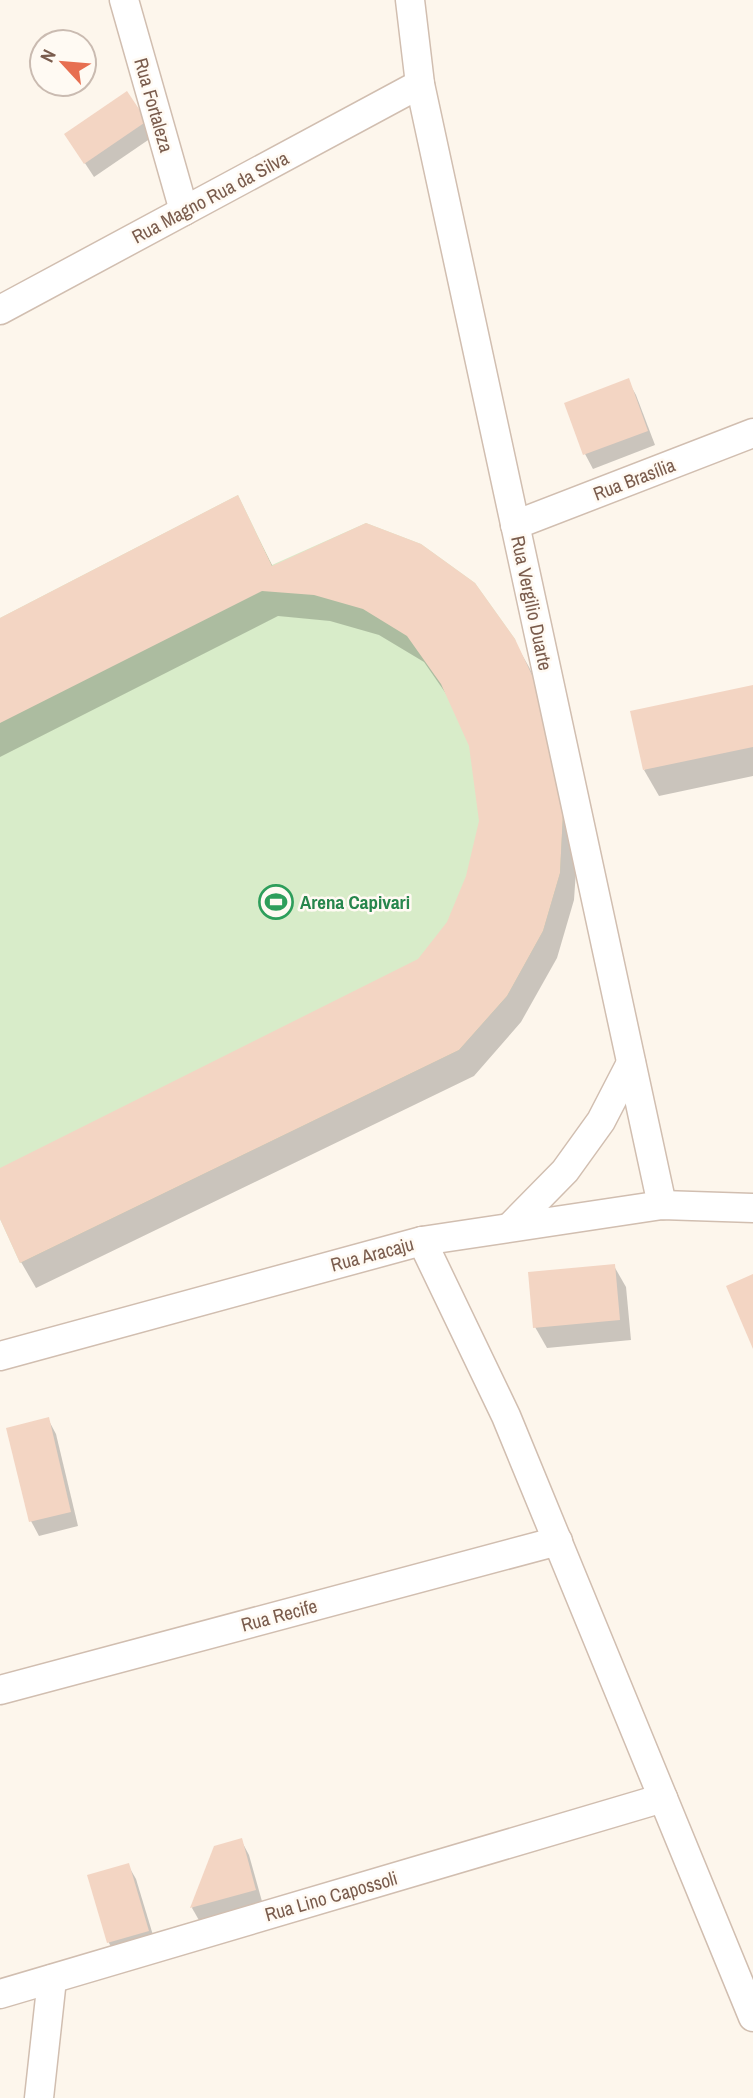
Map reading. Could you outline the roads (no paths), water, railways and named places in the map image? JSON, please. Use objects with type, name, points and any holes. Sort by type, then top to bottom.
[{"type":"street","name":"Rua Fortaleza","points":[[124,0],[184,211]]},
{"type":"street","name":"Rua Vergilio Duarte","points":[[410,0],[420,84],[662,1205]]},
{"type":"street","name":"Rua Magno Rua da Silva","points":[[0,310],[420,84]]},
{"type":"street","name":"Rua Brasília","points":[[515,524],[753,433]]},
{"type":"street","points":[[511,1226],[565,1171],[601,1121],[631,1063]]},
{"type":"street","name":"Rua Aracaju","points":[[0,1356],[422,1241],[662,1205],[753,1208]]},
{"type":"street","points":[[422,1241],[506,1416],[753,2017]]},
{"type":"street","name":"Rua Recife","points":[[0,1690],[558,1541]]},
{"type":"street","name":"Rua Lino Capossoli","points":[[0,1994],[663,1798]]},
{"type":"street","points":[[39,2098],[52,1979]]},
{"type":"place","name":"Arena Capivari","points":[[276,902]]}]
